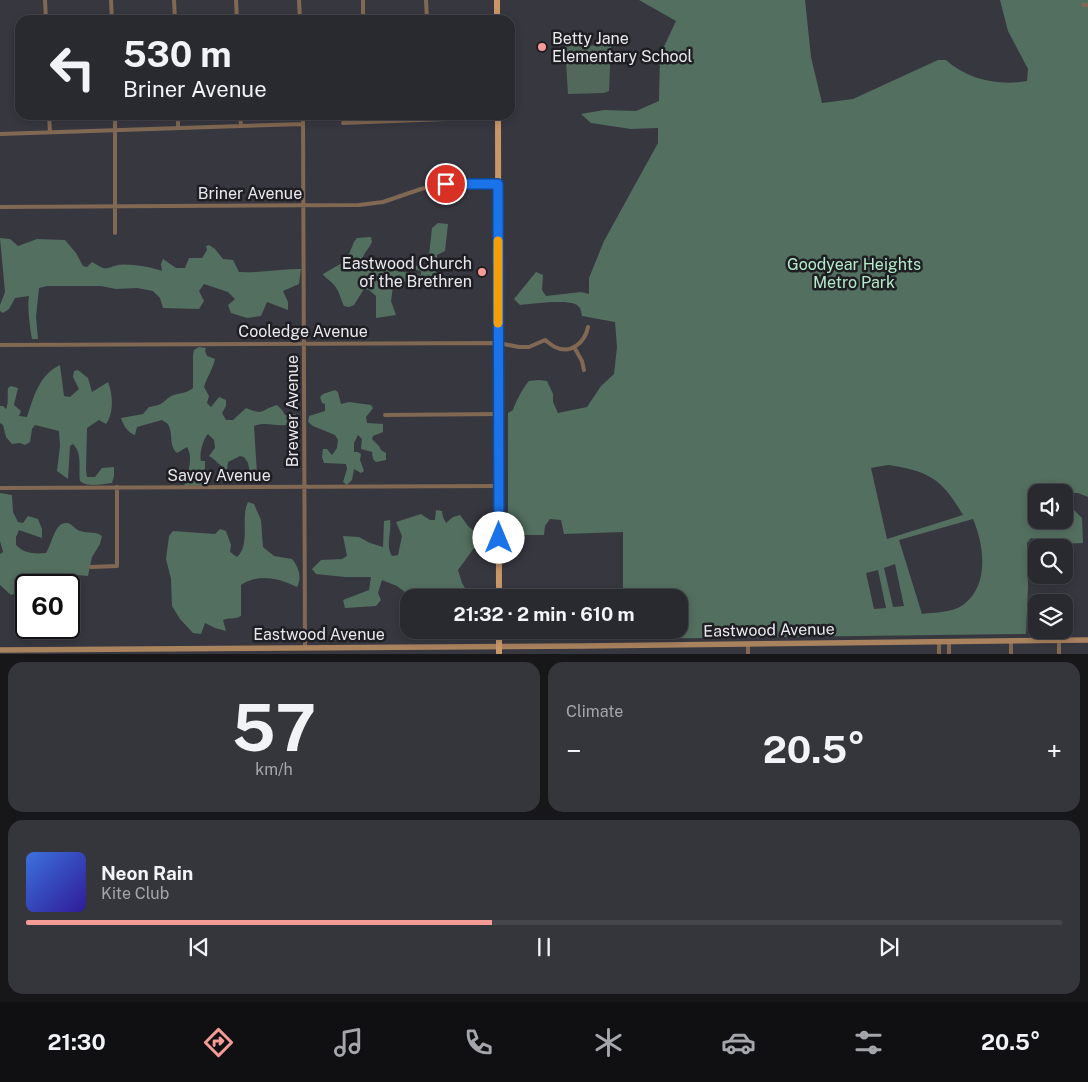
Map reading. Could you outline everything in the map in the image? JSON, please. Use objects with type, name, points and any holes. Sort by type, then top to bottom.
[{"type":"main road","points":[[497,0],[497,15]]},
{"type":"main road","points":[[498,120],[499,589]]},
{"type":"main road","points":[[499,639],[499,654]]},
{"type":"street","points":[[46,0],[46,15]]},
{"type":"street","points":[[111,0],[112,15]]},
{"type":"street","points":[[174,0],[175,15]]},
{"type":"street","points":[[236,0],[237,15]]},
{"type":"street","points":[[299,0],[300,15]]},
{"type":"street","points":[[363,0],[363,15]]},
{"type":"street","points":[[426,0],[427,15]]},
{"type":"street","points":[[49,120],[50,132]]},
{"type":"street","points":[[115,120],[115,233]]},
{"type":"street","points":[[178,120],[178,128]]},
{"type":"street","points":[[240,120],[241,126]]},
{"type":"street","name":"Brewer Avenue","points":[[303,120],[305,650]]},
{"type":"street","points":[[343,123],[410,120]]},
{"type":"street","points":[[0,134],[303,124]]},
{"type":"street","name":"Briner Avenue","points":[[0,207],[376,204],[438,186],[498,184]]},
{"type":"street","points":[[584,370],[582,361],[574,347],[582,341],[588,326]]},
{"type":"street","name":"Cooledge Avenue","points":[[0,345],[498,342],[529,348],[544,340],[555,347],[563,349],[574,347]]},
{"type":"street","points":[[385,415],[498,414]]},
{"type":"street","name":"Savoy Avenue","points":[[0,488],[499,486]]},
{"type":"street","points":[[91,567],[117,566],[116,488]]},
{"type":"street","points":[[1011,640],[1011,654]]},
{"type":"street","points":[[1059,640],[1059,654]]},
{"type":"street","name":"Eastwood Avenue","points":[[0,650],[120,652],[1088,640]]},
{"type":"street","points":[[940,641],[940,654]]},
{"type":"street","points":[[948,641],[949,654]]},
{"type":"street","points":[[748,644],[748,654]]},
{"type":"green space","name":"Goodyear Heights Metro Park","points":[[639,0],[805,0],[811,57],[822,103],[853,99],[938,60],[946,60],[964,72],[984,80],[1006,83],[1027,81],[1028,69],[1008,31],[1000,0],[1088,0],[1088,497],[1073,493],[1073,484],[1028,484],[1028,529],[1073,529],[1073,509],[1082,518],[1083,543],[1073,543],[1073,539],[1028,539],[1026,634],[688,638],[688,589],[623,589],[623,532],[564,534],[561,520],[550,519],[545,526],[544,535],[508,535],[508,413],[513,410],[529,381],[539,380],[547,381],[558,413],[587,407],[601,386],[614,374],[617,347],[615,322],[582,316],[579,307],[572,303],[549,302],[520,305],[514,299],[536,272],[543,275],[542,290],[546,296],[581,292],[589,294],[589,278],[604,241],[658,143],[658,128],[631,129],[591,123],[581,114],[604,110],[636,111],[659,101],[660,55],[676,21]],"holes":[[[888,465],[914,470],[933,479],[948,493],[963,515],[887,539],[871,468]],[[973,519],[982,552],[981,576],[978,587],[972,597],[959,608],[922,614],[899,540]],[[895,564],[904,606],[893,607],[884,568]],[[878,570],[886,608],[874,609],[866,573]]]},
{"type":"green space","points":[[611,45],[609,91],[604,93],[568,94],[565,46]]},
{"type":"green space","points":[[438,223],[448,224],[445,251],[437,255],[435,283],[402,282],[393,287],[391,301],[396,315],[376,318],[376,296],[369,290],[364,289],[354,305],[344,306],[337,289],[323,274],[347,259],[357,238],[371,237],[372,242],[363,257],[362,267],[375,267],[421,275],[421,271],[414,269],[412,266],[425,265],[429,255],[432,228]]},
{"type":"green space","points":[[0,238],[10,239],[18,246],[37,239],[65,240],[76,253],[83,266],[87,267],[92,262],[105,268],[127,265],[162,271],[161,264],[163,259],[176,268],[185,268],[189,258],[202,258],[207,250],[206,246],[209,245],[223,259],[233,260],[239,272],[301,269],[299,284],[283,291],[288,302],[288,310],[267,302],[261,316],[247,318],[231,313],[228,305],[235,299],[228,292],[204,284],[199,291],[204,301],[199,309],[163,308],[160,298],[153,291],[137,288],[47,286],[39,288],[36,317],[38,339],[32,339],[29,296],[15,298],[9,309],[3,313],[0,311],[0,305],[5,292]]},
{"type":"green space","points":[[199,347],[206,348],[207,356],[215,359],[204,387],[209,396],[207,403],[211,407],[219,397],[226,400],[226,406],[222,413],[226,420],[233,420],[246,408],[259,412],[277,405],[285,415],[295,414],[299,416],[288,424],[260,424],[254,426],[256,482],[252,483],[248,463],[244,457],[240,456],[228,462],[227,470],[209,456],[215,448],[214,440],[208,434],[203,443],[201,461],[205,461],[205,475],[211,479],[209,485],[184,486],[189,466],[189,452],[187,447],[177,453],[174,450],[168,424],[162,420],[137,427],[135,435],[124,426],[121,418],[143,414],[149,407],[159,405],[174,395],[193,388],[193,355],[194,350]]},
{"type":"green space","points":[[60,365],[64,396],[70,397],[79,389],[73,377],[74,371],[78,370],[88,378],[92,392],[108,382],[112,398],[109,420],[106,424],[99,420],[87,428],[86,470],[87,477],[95,477],[102,468],[114,467],[112,483],[91,485],[80,481],[79,457],[73,444],[70,446],[68,479],[57,471],[60,446],[59,431],[35,425],[32,429],[30,442],[25,445],[20,443],[12,444],[6,437],[3,425],[0,423],[0,406],[6,409],[8,388],[11,386],[18,388],[14,405],[21,411],[19,416],[27,417],[42,380]]},
{"type":"green space","points":[[335,390],[338,392],[341,404],[349,402],[371,405],[373,408],[366,417],[367,423],[383,424],[383,432],[373,436],[372,439],[386,453],[386,460],[376,462],[373,459],[372,452],[361,449],[362,439],[358,435],[354,443],[354,452],[361,454],[360,460],[364,471],[361,473],[354,469],[352,480],[347,485],[343,482],[347,469],[346,464],[324,463],[322,457],[323,449],[327,449],[332,455],[337,448],[338,440],[335,435],[308,422],[309,416],[325,411],[325,404],[322,403],[320,397]]},
{"type":"green space","points":[[0,493],[12,495],[13,512],[18,522],[23,523],[28,516],[38,519],[42,529],[42,538],[19,530],[16,537],[16,545],[27,552],[46,553],[57,529],[63,523],[72,525],[80,531],[102,536],[100,544],[92,557],[88,576],[80,574],[15,574],[15,590],[14,594],[11,595],[0,585],[0,554],[3,552],[0,541]]},
{"type":"green space","points":[[248,502],[254,504],[261,520],[263,547],[274,556],[292,559],[299,573],[299,584],[297,587],[269,578],[248,581],[241,585],[241,616],[223,620],[226,631],[205,623],[201,634],[193,633],[180,619],[172,606],[171,579],[166,559],[169,536],[173,531],[215,534],[220,529],[226,531],[231,545],[230,552],[237,557],[241,552],[245,538],[245,516]]},
{"type":"green space","points":[[436,510],[442,511],[446,523],[453,517],[460,515],[468,526],[479,535],[477,544],[458,570],[466,589],[401,589],[382,580],[378,593],[381,600],[376,606],[345,608],[343,600],[369,590],[371,577],[316,574],[312,569],[321,560],[342,559],[347,556],[343,536],[359,537],[383,547],[384,521],[390,520],[390,552],[392,556],[398,555],[402,536],[396,522],[421,514],[430,520],[435,520]]},
{"type":"slow traffic","points":[[498,241],[498,323]]},
{"type":"place","name":"Betty Jane Elementary School","points":[[542,47]]},
{"type":"place","name":"Eastwood Church of the Brethren","points":[[482,272]]},
{"type":"route","points":[[446,184],[498,184],[499,538]]}]
